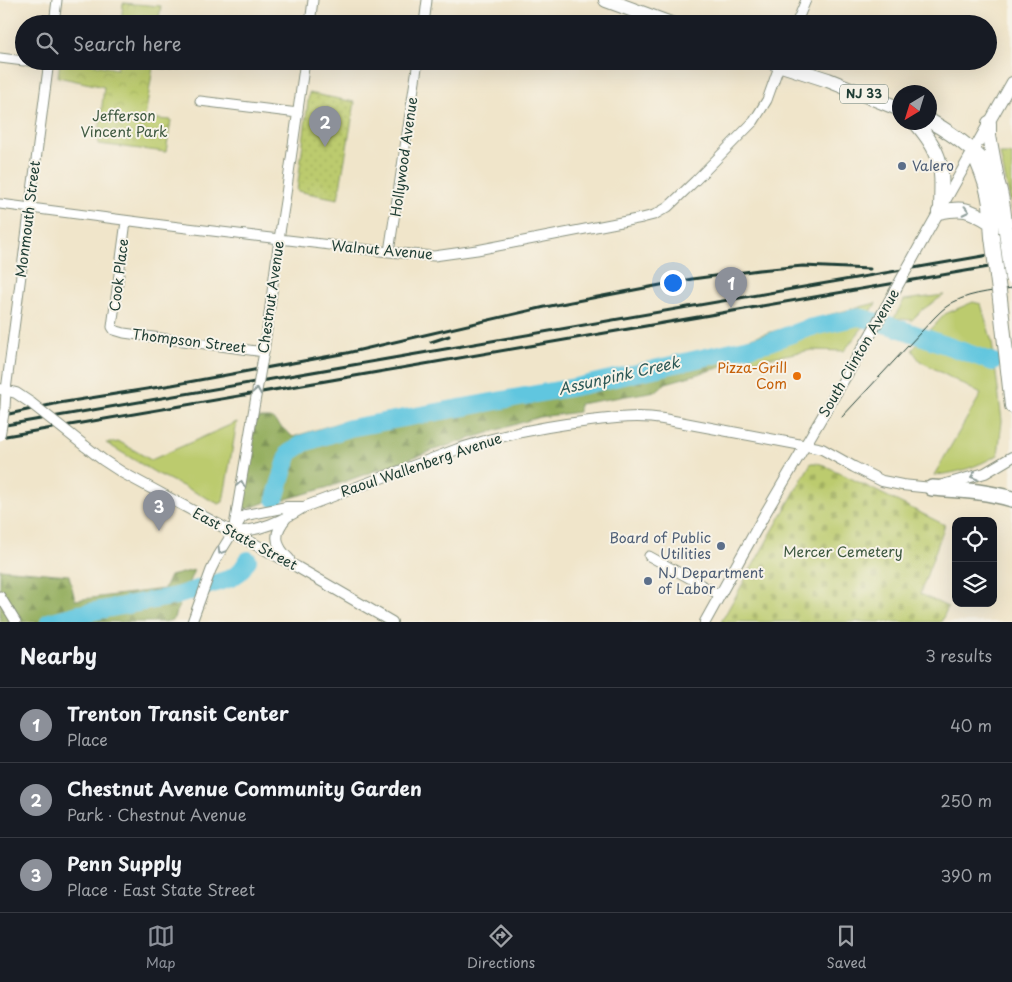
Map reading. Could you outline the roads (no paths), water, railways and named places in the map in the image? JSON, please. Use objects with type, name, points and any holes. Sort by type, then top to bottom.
[{"type":"highway","points":[[932,488],[999,494],[1012,499]]},
{"type":"main road","points":[[606,0],[647,15]]},
{"type":"main road","name":"NJ 33","points":[[798,70],[892,106]]},
{"type":"main road","points":[[989,124],[1012,278]]},
{"type":"main road","points":[[937,125],[964,143],[985,164],[998,184]]},
{"type":"main road","points":[[921,130],[936,150],[940,163],[942,179],[940,211],[960,209],[970,211],[990,222]]},
{"type":"main road","points":[[972,152],[982,172],[990,206],[990,222],[1012,406]]},
{"type":"street","points":[[55,15],[57,0]]},
{"type":"street","points":[[311,15],[313,0]]},
{"type":"street","points":[[425,15],[427,0]]},
{"type":"street","points":[[800,15],[806,0]]},
{"type":"street","points":[[0,58],[15,60]]},
{"type":"street","name":"Monmouth Street","points":[[0,436],[5,408],[3,389],[48,70]]},
{"type":"street","name":"Chestnut Avenue","points":[[233,532],[264,352],[304,70]]},
{"type":"street","name":"Hollywood Avenue","points":[[389,252],[417,70]]},
{"type":"street","name":"Walnut Avenue","points":[[0,204],[389,252],[434,256],[477,250],[654,215],[675,200],[754,121],[767,100],[775,70]]},
{"type":"street","name":"South Clinton Avenue","points":[[705,622],[805,445],[872,332],[1012,82]]},
{"type":"street","points":[[200,101],[298,113]]},
{"type":"street","name":"Cook Place","points":[[114,330],[112,327],[126,221]]},
{"type":"street","name":"Thompson Street","points":[[114,330],[124,333],[264,352]]},
{"type":"street","name":"East State Street","points":[[3,389],[32,403],[103,460],[123,473],[297,566],[392,622]]},
{"type":"street","name":"Raoul Wallenberg Avenue","points":[[304,506],[287,507],[246,515],[241,518],[233,532],[257,529],[286,518],[304,506],[484,441],[546,427],[621,417],[648,417],[697,424],[822,449],[882,481],[902,486],[932,488],[985,473],[1012,457]]},
{"type":"street","points":[[286,518],[278,529],[278,542],[282,553],[297,566]]},
{"type":"street","points":[[192,622],[211,570],[233,532]]},
{"type":"street","points":[[649,556],[720,595]]},
{"type":"street","points":[[2,599],[16,622]]},
{"type":"waterway","name":"Assunpink Creek","points":[[275,499],[289,453],[304,443],[350,428],[580,386],[767,343],[808,328],[859,317],[895,327],[993,362]]},
{"type":"waterway","name":"Assunpink Creek","points":[[49,622],[79,614],[176,596],[231,578],[240,572],[248,560]]},
{"type":"tram line","points":[[842,417],[946,307],[969,296],[1012,288]]},
{"type":"railway","points":[[0,426],[1012,251]]},
{"type":"railway","points":[[0,437],[1012,263]]},
{"type":"railway","points":[[0,416],[59,403],[172,385],[347,353],[545,307],[692,279],[803,266],[870,269]]},
{"type":"railway","points":[[431,342],[449,336]]},
{"type":"place","name":"Chestnut Avenue Community Garden","points":[[325,147]]},
{"type":"place","name":"Valero","points":[[902,166]]},
{"type":"place","name":"Trenton Transit Center","points":[[731,308]]},
{"type":"place","name":"Pizza-Grill Com","points":[[797,376]]},
{"type":"place","name":"Penn Supply","points":[[159,531]]},
{"type":"place","name":"Board of Public Utilities","points":[[721,546]]},
{"type":"place","name":"NJ Department of Labor","points":[[648,581]]},
{"type":"park label","name":"Jefferson Vincent Park","points":[[124,124]]},
{"type":"park label","name":"Mercer Cemetery","points":[[843,552]]}]
